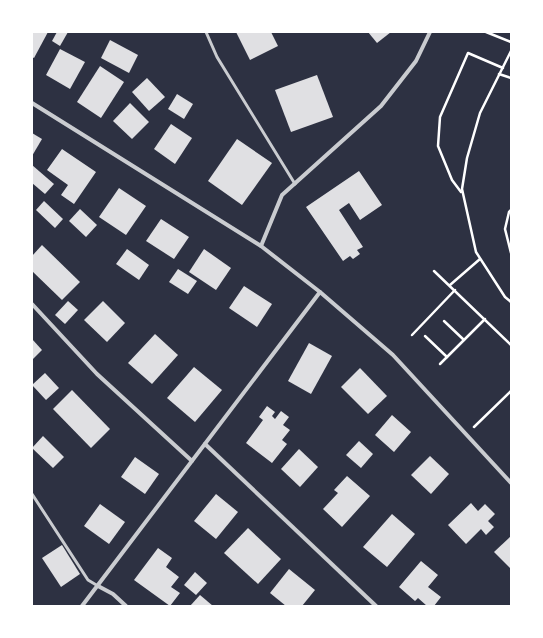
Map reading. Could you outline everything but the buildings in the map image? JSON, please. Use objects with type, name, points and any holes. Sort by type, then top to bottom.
[{"type":"street","points":[[261,246],[282,195],[382,106],[416,61],[430,32]]},
{"type":"street","points":[[32,103],[261,246],[320,292],[393,354],[511,483]]},
{"type":"street","points":[[82,606],[320,292]]},
{"type":"street","points":[[32,304],[97,374],[192,461]]},
{"type":"street","points":[[205,444],[376,606]]},
{"type":"street","points":[[98,586],[113,594],[126,606]]},
{"type":"lane","points":[[206,32],[217,57],[295,184]]},
{"type":"lane","points":[[32,494],[88,580],[98,586]]},
{"type":"path","points":[[486,32],[511,42]]},
{"type":"path","points":[[511,50],[480,113],[467,158],[462,189],[476,252],[506,297],[511,302]]},
{"type":"path","points":[[463,193],[452,180],[438,146],[440,117],[468,53],[503,68]]},
{"type":"path","points":[[499,74],[511,78]]},
{"type":"path","points":[[511,210],[509,212],[505,229],[511,254]]},
{"type":"path","points":[[450,285],[480,259]]},
{"type":"path","points":[[434,271],[511,345]]},
{"type":"path","points":[[412,335],[455,290]]},
{"type":"path","points":[[440,364],[485,319]]},
{"type":"path","points":[[444,321],[464,340]]},
{"type":"path","points":[[425,336],[447,357]]},
{"type":"path","points":[[466,434],[511,392]]}]
